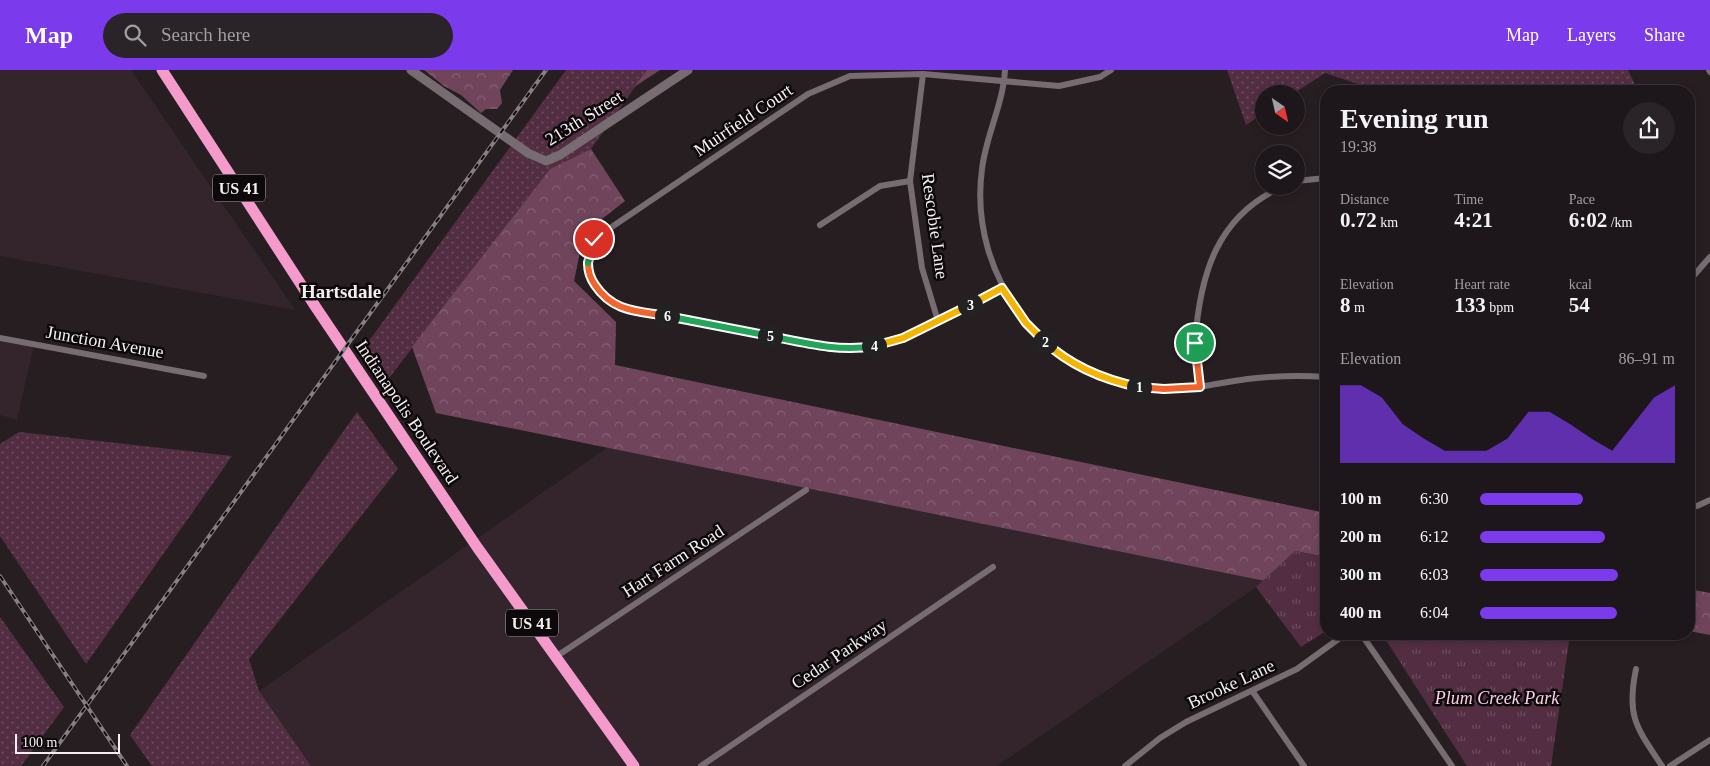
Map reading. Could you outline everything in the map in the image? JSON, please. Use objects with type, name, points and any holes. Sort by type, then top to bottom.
[{"type":"highway","name":"Indianapolis Boulevard","points":[[162,70],[314,306],[397,429],[478,547],[634,766]]},
{"type":"street","name":"213th Street","points":[[410,70],[528,153],[546,161],[560,155],[688,70]]},
{"type":"street","points":[[1005,70],[1004,82],[982,169],[981,199],[985,236],[990,260],[1002,288],[1038,335],[1068,360],[1087,370],[1138,387],[1164,389],[1200,387],[1248,379],[1295,375],[1320,377]]},
{"type":"street","name":"Muirfield Court","points":[[938,321],[903,338],[880,345],[857,349],[823,347],[620,308],[604,297],[590,276],[588,264],[594,239],[808,94],[850,76],[923,74],[1059,86],[1100,77],[1111,70]]},
{"type":"street","name":"Rescobie Lane","points":[[923,74],[910,181],[922,268],[938,321]]},
{"type":"street","points":[[1305,180],[1320,179]]},
{"type":"street","points":[[820,225],[880,186],[910,181]]},
{"type":"street","points":[[1200,387],[1195,343],[1204,281],[1212,256],[1233,221],[1264,195]]},
{"type":"street","points":[[1695,275],[1709,262]]},
{"type":"street","points":[[938,321],[1002,288]]},
{"type":"street","name":"Junction Avenue","points":[[0,338],[204,376]]},
{"type":"street","name":"Hart Farm Road","points":[[556,656],[806,490]]},
{"type":"street","points":[[1697,506],[1710,500]]},
{"type":"street","name":"Cedar Parkway","points":[[702,766],[993,568]]},
{"type":"street","name":"Brooke Lane","points":[[1125,766],[1160,738],[1186,722],[1297,669],[1337,640]]},
{"type":"street","points":[[1365,640],[1452,766]]},
{"type":"street","points":[[1636,669],[1631,700],[1633,716],[1638,730],[1662,766]]},
{"type":"street","points":[[1252,692],[1304,766]]},
{"type":"street","points":[[1670,766],[1710,740]]},
{"type":"shaded area","points":[[0,70],[131,70],[295,310],[0,256]]},
{"type":"shaded area","points":[[0,338],[34,344],[17,420],[0,415]]},
{"type":"shaded area","points":[[608,447],[1265,581],[997,766],[311,766],[259,691]]},
{"type":"green space","points":[[424,70],[513,70],[500,90],[502,103],[497,109],[486,109],[481,113],[461,95],[444,86]]},
{"type":"green space","points":[[566,70],[647,70],[591,149],[550,169],[386,382],[361,352]]},
{"type":"green space","points":[[647,70],[660,70],[634,87]]},
{"type":"green space","points":[[1227,70],[1628,70],[1635,85],[1361,85],[1325,73],[1305,86],[1255,85],[1255,119],[1246,125]]},
{"type":"green space","points":[[591,149],[625,201],[584,233],[574,281],[616,322],[615,365],[1320,512],[1320,556],[1295,551],[1265,581],[436,413],[412,347],[550,169]]},
{"type":"green space","points":[[357,412],[398,469],[249,659],[259,691],[311,766],[152,766],[130,735]]},
{"type":"green space","points":[[19,432],[232,456],[86,664],[0,536],[0,444]]},
{"type":"green space","points":[[1295,551],[1320,556],[1320,635],[1301,647],[1256,587]]},
{"type":"green space","points":[[1695,590],[1710,593],[1710,635],[1695,632]]},
{"type":"green space","points":[[0,617],[64,707],[21,766],[0,766]]},
{"type":"green space","name":"Plum Creek Park","points":[[1386,640],[1569,640],[1551,766],[1467,766]]},
{"type":"railway","points":[[43,766],[546,70]]},
{"type":"railway","points":[[0,576],[127,766]]},
{"type":"district","name":"Hartsdale","points":[[341,291]]},
{"type":"route","points":[[594,239],[588,264],[590,276],[604,297],[620,308],[691,320],[823,347],[857,349],[903,338],[1002,288],[1026,323],[1068,360],[1094,373],[1127,384],[1164,389],[1200,387],[1195,343]]}]
